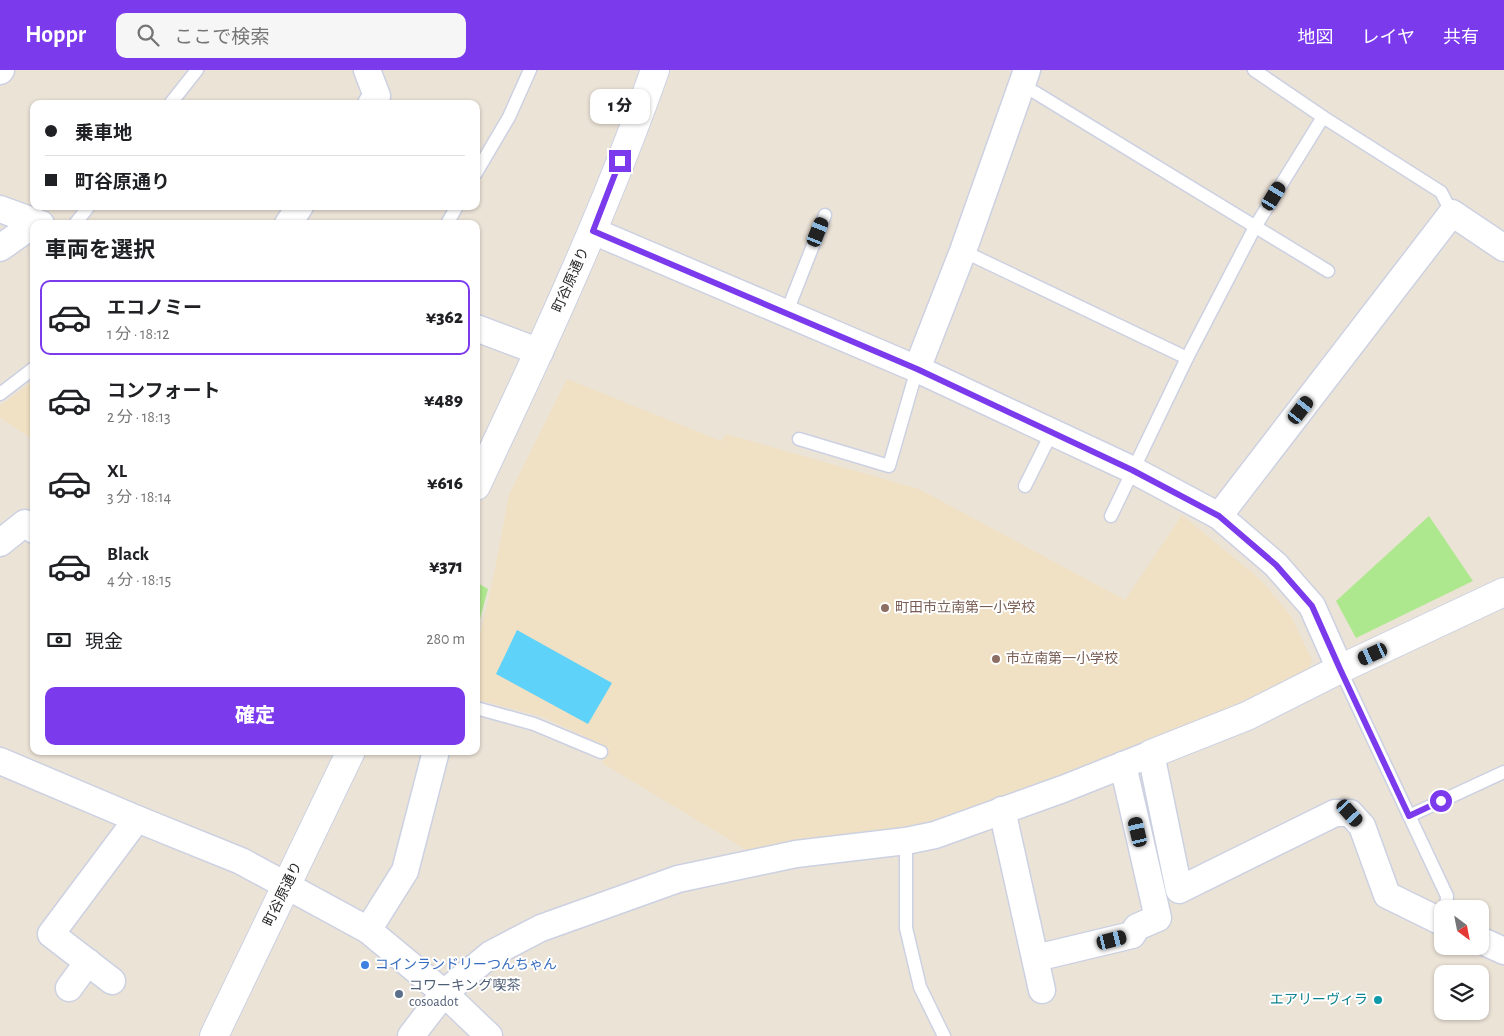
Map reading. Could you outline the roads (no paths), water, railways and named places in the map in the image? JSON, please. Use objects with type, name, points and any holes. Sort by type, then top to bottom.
[{"type":"street","points":[[367,70],[377,96],[374,100]]},
{"type":"street","name":"町谷原通り","points":[[480,478],[540,352],[593,231],[652,71]]},
{"type":"street","points":[[917,369],[963,251],[1025,78]]},
{"type":"street","points":[[0,209],[30,221]]},
{"type":"street","points":[[1219,516],[1452,213],[1504,248]]},
{"type":"street","points":[[0,248],[30,227]]},
{"type":"street","points":[[593,231],[917,369],[1132,470],[1219,516],[1276,565],[1312,606],[1340,669]]},
{"type":"street","points":[[480,330],[540,352]]},
{"type":"street","points":[[0,543],[25,523],[30,527]]},
{"type":"street","points":[[412,1036],[444,993],[492,954],[541,928],[678,880],[796,854],[906,842],[935,835],[1123,765],[1247,716],[1340,669],[1504,592]]},
{"type":"street","points":[[1151,754],[1180,890],[1335,813],[1350,813],[1362,826],[1387,895],[1434,918]]},
{"type":"street","name":"町谷原通り","points":[[214,1036],[349,755]]},
{"type":"street","points":[[368,930],[405,871],[435,755]]},
{"type":"street","points":[[0,761],[137,820],[241,861],[368,930],[444,993],[489,1036]]},
{"type":"street","points":[[1036,958],[1132,935],[1137,927],[1158,918],[1123,765]]},
{"type":"street","points":[[1002,810],[1042,990]]},
{"type":"street","points":[[112,981],[51,934],[137,820]]},
{"type":"street","points":[[1489,944],[1504,951]]},
{"type":"street","points":[[69,988],[88,962]]},
{"type":"lane","points":[[173,100],[197,70]]},
{"type":"lane","points":[[1254,70],[1323,117],[1441,192],[1452,213]]},
{"type":"lane","points":[[480,167],[510,117],[528,71]]},
{"type":"lane","points":[[1025,78],[1328,272]]},
{"type":"lane","points":[[1110,516],[1187,358],[1255,227],[1323,117]]},
{"type":"lane","points":[[78,220],[86,210]]},
{"type":"lane","points":[[786,314],[825,215]]},
{"type":"lane","points":[[963,251],[1187,358]]},
{"type":"lane","points":[[799,439],[889,466],[917,369]]},
{"type":"lane","points":[[0,394],[30,371]]},
{"type":"lane","points":[[1025,486],[1052,432]]},
{"type":"lane","points":[[1340,669],[1447,896],[1447,900]]},
{"type":"lane","points":[[480,709],[534,724],[602,752]]},
{"type":"lane","points":[[1409,816],[1504,772]]},
{"type":"lane","points":[[906,842],[906,928],[920,987],[944,1036]]},
{"type":"water","points":[[517,630],[612,683],[588,724],[496,674]]},
{"type":"place","name":"町田市立南第一小学校","points":[[885,608]]},
{"type":"place","name":"市立南第一小学校","points":[[996,659]]},
{"type":"place","name":"コインランドリーつんちゃん","points":[[365,965]]},
{"type":"place","name":"コワーキング喫茶 cosoadot","points":[[399,994]]},
{"type":"place","name":"エアリーヴィラ","points":[[1378,1000]]}]
